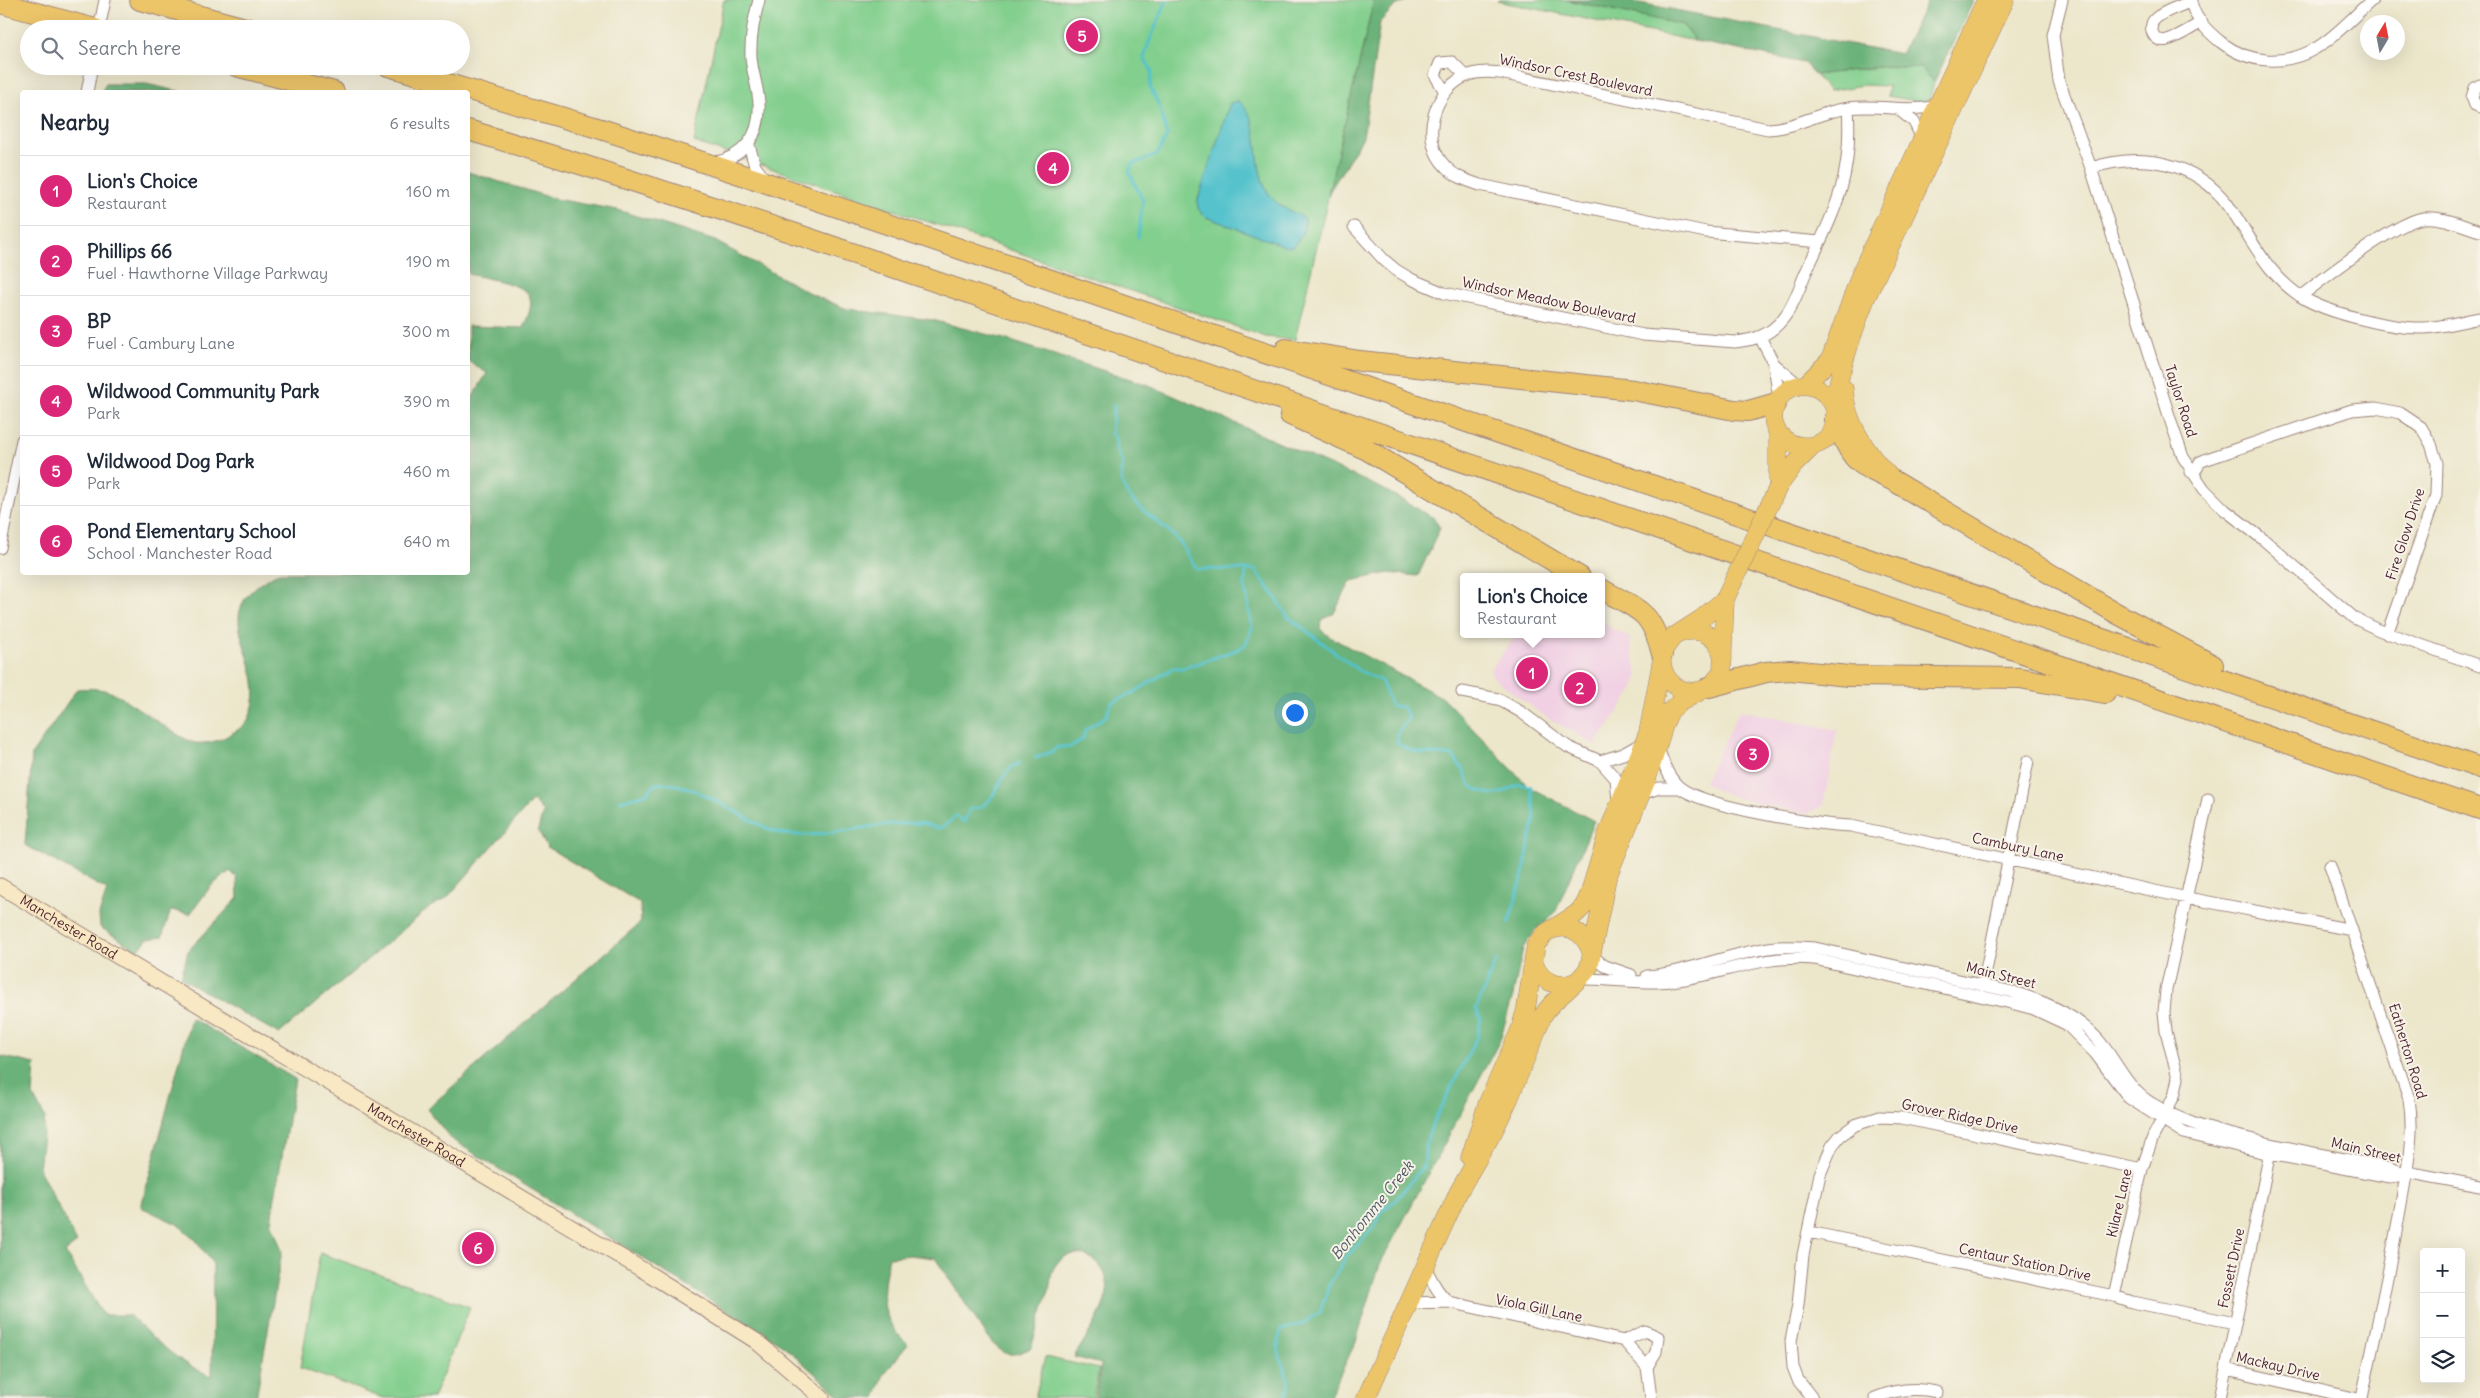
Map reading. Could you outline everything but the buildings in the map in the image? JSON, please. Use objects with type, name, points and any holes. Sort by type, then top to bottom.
[{"type":"highway","points":[[140,0],[158,3],[218,20]]},
{"type":"highway","points":[[0,4],[61,20]]},
{"type":"highway","points":[[270,75],[326,90]]},
{"type":"highway","points":[[418,75],[467,90]]},
{"type":"highway","points":[[470,91],[767,182],[2480,768]]},
{"type":"highway","points":[[470,131],[787,231],[2480,809]]},
{"type":"highway","points":[[1221,337],[1360,361],[1633,390],[1734,410],[1748,411],[1778,401]]},
{"type":"highway","points":[[1232,384],[1255,398],[1367,450],[1573,573]]},
{"type":"highway","points":[[1835,414],[1850,454],[1868,469],[1894,481],[2116,613],[2268,695]]},
{"type":"highway","points":[[1605,591],[1647,615],[1658,634],[1662,659]]},
{"type":"highway","points":[[1704,689],[1766,672],[1790,670],[1848,676],[2020,678],[2170,704]]},
{"type":"main road","points":[[1778,487],[1778,432],[1774,418],[1778,401],[1786,391],[1802,385],[1830,360],[1862,270],[1986,0]]},
{"type":"main road","points":[[1366,1398],[1459,1191],[1488,1102],[1520,1030],[1529,994],[1536,944],[1550,930],[1576,914],[1584,906],[1618,806],[1670,711],[1720,676],[1723,660],[1725,599],[1778,487],[1794,465],[1814,446],[1827,437],[1835,414],[1836,394],[1854,327],[1868,291],[2005,0]]},
{"type":"main road","points":[[1844,369],[1847,411],[1870,454],[1894,481]]},
{"type":"main road","points":[[1802,385],[1824,392],[1835,414]]},
{"type":"main road","points":[[1778,432],[1794,445],[1814,446]]},
{"type":"main road","points":[[1459,1191],[1494,1132],[1548,1006],[1579,980],[1589,967],[1607,878],[1641,794],[1651,745],[1662,659],[1670,640],[1701,619],[1725,599]]},
{"type":"main road","points":[[1678,634],[1693,630],[1708,634],[1719,646],[1723,660]]},
{"type":"main road","points":[[1662,659],[1667,679],[1674,686],[1684,690],[1704,689]]},
{"type":"main road","points":[[1550,930],[1559,928],[1574,930],[1585,939],[1591,953]]},
{"type":"main road","points":[[1534,963],[1541,976],[1553,984],[1568,985],[1579,980]]},
{"type":"street","points":[[101,20],[105,0]]},
{"type":"street","points":[[759,0],[751,46],[759,111],[749,145],[755,166],[767,182]]},
{"type":"street","name":"Taylor Road","points":[[2062,0],[2053,35],[2059,80],[2091,168],[2183,457],[2194,470],[2204,489],[2225,510],[2264,540],[2354,618],[2387,634],[2480,666]]},
{"type":"street","points":[[2202,22],[2168,40],[2159,40],[2153,34],[2152,26],[2156,18],[2192,1],[2209,32],[2230,49],[2259,60],[2272,62],[2287,59],[2317,48],[2372,0]]},
{"type":"street","points":[[1445,92],[1435,75],[1440,63],[1452,62],[1466,76]]},
{"type":"street","name":"Windsor Crest Boulevard","points":[[1820,242],[1706,232],[1480,186],[1466,180],[1445,166],[1432,138],[1434,112],[1445,92],[1466,76],[1484,72],[1500,73],[1768,129],[1778,129],[1822,114],[1848,108],[1882,107],[1920,110],[1937,106]]},
{"type":"street","points":[[87,90],[90,75]]},
{"type":"street","points":[[2480,85],[2475,88],[2472,97],[2476,105],[2480,107]]},
{"type":"street","name":"Windsor Meadow Boulevard","points":[[1354,227],[1384,260],[1411,280],[1463,298],[1650,336],[1735,342],[1760,337],[1776,326],[1784,317],[1840,197],[1849,154],[1848,108]]},
{"type":"street","points":[[1898,109],[1914,122],[1922,138]]},
{"type":"street","points":[[709,163],[728,160],[749,145]]},
{"type":"street","points":[[2091,168],[2132,160],[2151,160],[2176,166],[2199,178],[2221,196],[2270,269],[2301,296],[2333,311],[2408,328],[2425,328],[2480,318]]},
{"type":"street","points":[[2301,296],[2368,247],[2411,221],[2433,218],[2480,230]]},
{"type":"street","points":[[1760,337],[1774,364],[1778,401]]},
{"type":"street","points":[[1774,364],[1802,385]]},
{"type":"street","name":"Fire Glow Drive","points":[[2194,470],[2200,462],[2236,448],[2352,410],[2376,408],[2400,413],[2421,427],[2431,444],[2437,463],[2436,496],[2387,634]]},
{"type":"street","points":[[0,548],[20,450]]},
{"type":"street","points":[[1462,692],[1498,699],[1521,712],[1568,747],[1600,761],[1616,779],[1618,806]]},
{"type":"street","points":[[1600,761],[1651,745],[1667,773],[1680,788]]},
{"type":"street","points":[[1982,986],[2028,762]]},
{"type":"street","name":"Cambury Lane","points":[[1641,794],[1659,788],[1680,788],[1717,803],[1782,818],[1831,826],[1851,826],[2187,898],[2352,930]]},
{"type":"street","name":"Kilare Lane","points":[[2114,1296],[2142,1169],[2163,1115],[2174,1096],[2178,1078],[2166,1031],[2164,1012],[2166,990],[2208,799]]},
{"type":"street","name":"Eatherton Road","points":[[2330,866],[2409,1099],[2412,1117],[2406,1173],[2394,1242],[2362,1398]]},
{"type":"street","name":"Manchester Road","points":[[0,886],[651,1276],[756,1341],[822,1398]]},
{"type":"street","name":"Main Street","points":[[1591,953],[1605,966],[1616,971],[1642,976],[1690,969],[1756,951],[1795,946],[1815,948],[2040,1000],[2073,1018],[2089,1030],[2105,1048],[2132,1085],[2163,1115]]},
{"type":"street","name":"Main Street","points":[[1579,980],[1662,982],[1711,974],[1760,960],[1796,957],[1814,959],[2011,1003],[2034,1009],[2066,1024],[2095,1053],[2129,1098],[2163,1115],[2271,1149],[2391,1168],[2406,1173],[2480,1186]]},
{"type":"street","name":"Grover Ridge Drive","points":[[1812,1398],[1798,1380],[1791,1356],[1791,1340],[1798,1305],[1803,1255],[1820,1174],[1827,1154],[1840,1136],[1866,1120],[1880,1117],[1902,1118],[2142,1169]]},
{"type":"street","name":"Fossett Drive","points":[[2220,1398],[2271,1149]]},
{"type":"street","name":"Centaur Station Drive","points":[[1809,1232],[2235,1323]]},
{"type":"street","points":[[1425,1267],[1432,1283],[1441,1296],[1449,1302]]},
{"type":"street","name":"Viola Gill Lane","points":[[1409,1303],[1449,1302],[1459,1306],[1624,1341]]},
{"type":"street","points":[[1647,1367],[1656,1352],[1658,1337],[1645,1331],[1624,1341],[1647,1367],[1651,1398]]},
{"type":"street","name":"Mackay Drive","points":[[2226,1369],[2354,1398]]},
{"type":"street","points":[[1875,1398],[1897,1390],[1924,1389],[1937,1392]]},
{"type":"shaded area","points":[[1605,624],[1629,638],[1638,677],[1634,688],[1595,745],[1541,714],[1494,678],[1490,670],[1514,638],[1605,638]]},
{"type":"shaded area","points":[[1740,710],[1837,730],[1823,806],[1807,814],[1744,800],[1718,791],[1704,782]]},
{"type":"green space","points":[[724,0],[1374,0],[1295,340],[1266,337],[694,142]]},
{"type":"green space","points":[[1374,0],[1408,0],[1395,6],[1380,22],[1363,137],[1328,194]]},
{"type":"green space","points":[[1567,0],[1683,25],[1695,41],[1497,1]]},
{"type":"green space","points":[[1567,0],[1624,0],[1901,54],[1928,0],[1974,0],[1934,82],[1921,68],[1886,66],[1815,75],[1804,63],[1695,41],[1683,25]]},
{"type":"green space","points":[[1886,66],[1921,68],[1934,82],[1930,98],[1923,102],[1887,96],[1889,86],[1863,85],[1829,91],[1815,75]]},
{"type":"green space","points":[[106,84],[146,84],[173,90],[102,90]]},
{"type":"green space","points":[[470,173],[555,199],[618,210],[715,241],[813,295],[847,309],[932,320],[1004,339],[1149,385],[1381,488],[1434,518],[1440,528],[1418,576],[1388,573],[1351,581],[1334,613],[1321,620],[1320,629],[1330,637],[1443,698],[1529,787],[1594,821],[1555,913],[1536,930],[1523,948],[1513,995],[1500,1040],[1380,1264],[1356,1341],[1329,1398],[1095,1398],[1101,1364],[1074,1357],[1105,1302],[1107,1282],[1104,1271],[1097,1263],[1089,1257],[1079,1254],[1061,1259],[1054,1268],[1031,1348],[1014,1354],[1001,1351],[991,1342],[935,1258],[910,1255],[889,1257],[884,1282],[884,1304],[891,1325],[908,1344],[884,1374],[875,1398],[842,1398],[784,1346],[451,1139],[427,1109],[641,922],[640,903],[547,847],[538,830],[543,812],[533,800],[446,899],[430,907],[279,1034],[181,978],[188,951],[238,898],[237,878],[230,871],[211,886],[190,914],[171,910],[162,937],[147,939],[138,951],[100,927],[99,915],[107,890],[25,845],[32,754],[77,689],[96,689],[115,694],[190,741],[200,743],[218,740],[238,730],[249,718],[255,697],[253,676],[239,622],[242,605],[254,589],[275,575],[470,575],[470,402],[487,373],[470,362],[470,326],[523,328],[531,303],[529,295],[525,291],[501,282],[470,274]]},
{"type":"green space","points":[[191,1018],[295,1079],[271,1221],[282,1251],[256,1398],[0,1398],[0,1056],[35,1064],[33,1095],[45,1118],[39,1169],[77,1243],[65,1252],[103,1315],[129,1315],[178,1358],[212,1376],[213,1264],[195,1239],[177,1224],[141,1207]]},
{"type":"green space","points":[[320,1253],[470,1307],[433,1398],[383,1398],[300,1368]]},
{"type":"green space","points":[[1045,1357],[1099,1369],[1093,1398],[1035,1398]]},
{"type":"water","points":[[1239,101],[1247,111],[1252,122],[1261,175],[1265,187],[1272,198],[1279,204],[1305,218],[1305,226],[1302,233],[1293,246],[1287,247],[1206,217],[1198,209],[1198,199],[1230,103]]},
{"type":"waterway","name":"Bonhomme Creek","points":[[1138,237],[1143,201],[1129,172],[1132,164],[1157,155],[1167,136],[1160,108],[1150,87],[1152,71],[1144,58],[1167,0]]},
{"type":"waterway","name":"Bonhomme Creek","points":[[1114,405],[1111,434],[1116,439],[1116,448],[1123,464],[1121,476],[1124,488],[1139,507],[1177,539],[1197,569],[1255,570],[1287,616],[1358,670],[1381,681],[1392,706],[1403,707],[1409,717],[1398,733],[1397,742],[1403,747],[1416,752],[1453,756],[1464,771],[1470,786],[1485,793],[1501,793],[1520,784],[1531,787],[1535,817],[1523,874],[1509,922]]},
{"type":"waterway","points":[[1036,758],[1053,751],[1057,747],[1070,747],[1083,739],[1085,730],[1106,716],[1111,703],[1133,693],[1173,668],[1193,665],[1245,645],[1252,628],[1245,587],[1246,570]]},
{"type":"waterway","points":[[620,801],[646,794],[655,784],[669,784],[700,793],[760,825],[787,834],[817,834],[910,823],[926,824],[940,828],[955,816],[964,822],[970,809],[987,803],[1006,773],[1020,763]]},
{"type":"waterway","name":"Bonhomme Creek","points":[[1285,1398],[1290,1384],[1282,1364],[1278,1343],[1279,1336],[1282,1330],[1304,1323],[1320,1312],[1329,1285],[1347,1256],[1376,1225],[1381,1212],[1396,1200],[1424,1165],[1426,1143],[1433,1123],[1477,1037],[1481,1019],[1476,1009],[1496,961]]},
{"type":"place","name":"Wildwood Dog Park","points":[[1082,36]]},
{"type":"place","name":"Wildwood Community Park","points":[[1053,168]]},
{"type":"place","name":"Lion's Choice","points":[[1532,673]]},
{"type":"place","name":"Phillips 66","points":[[1580,688]]},
{"type":"place","name":"BP","points":[[1753,754]]},
{"type":"place","name":"Pond Elementary School","points":[[478,1248]]}]
